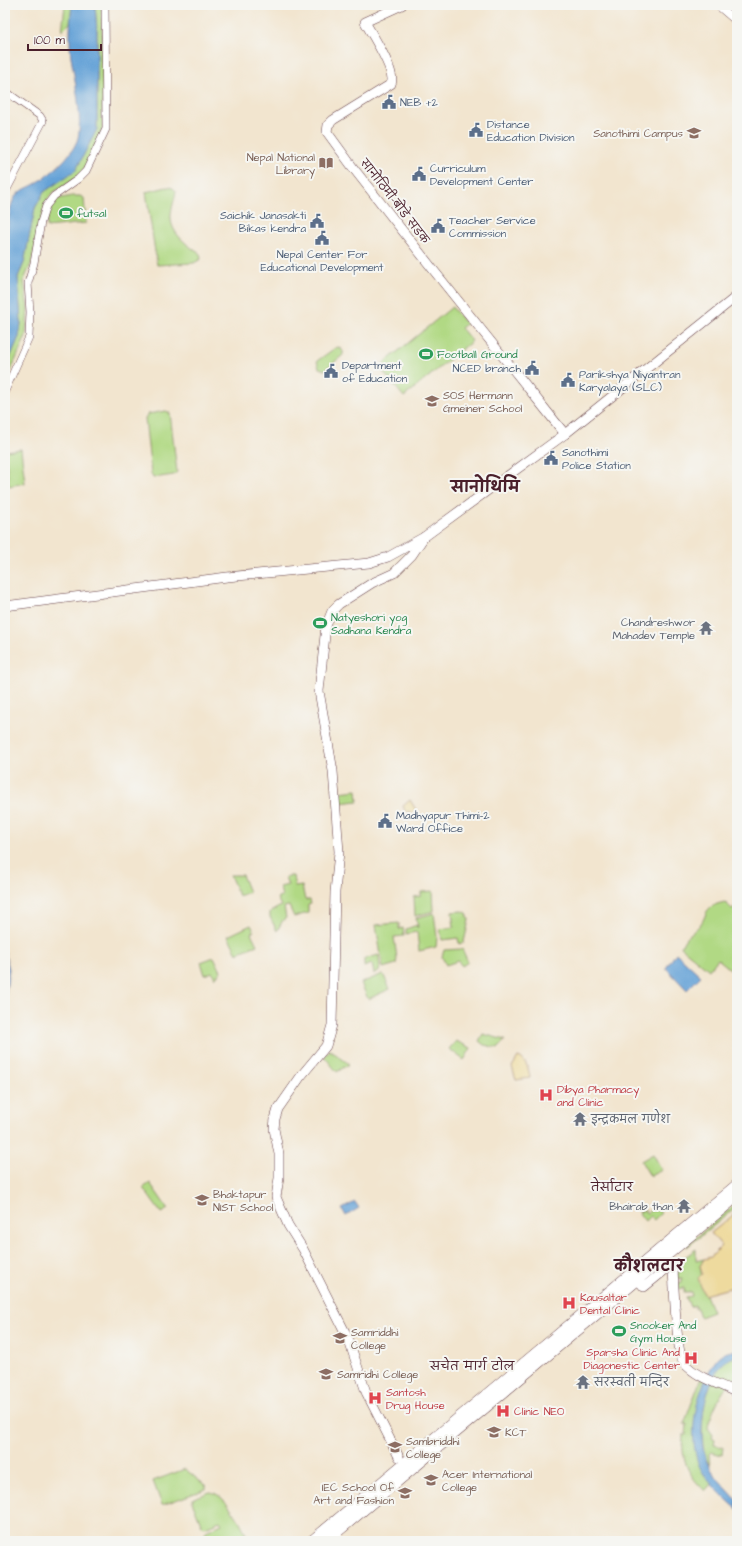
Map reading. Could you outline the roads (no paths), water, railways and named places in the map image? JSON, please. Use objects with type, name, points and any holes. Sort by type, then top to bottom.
[{"type":"highway","points":[[638,1280],[737,1185]]},
{"type":"highway","points":[[312,1541],[638,1280],[737,1196]]},
{"type":"highway","points":[[326,1541],[422,1454]]},
{"type":"main road","name":"सानोठिमी-बोडे सडक","points":[[402,5],[365,22],[386,60],[392,77],[391,84],[333,120],[328,125],[328,132],[354,169],[565,434]]},
{"type":"main road","points":[[5,606],[227,577],[369,563],[388,557],[424,537],[565,434],[737,296]]},
{"type":"main road","points":[[399,1457],[366,1392],[348,1338],[303,1249],[288,1225],[276,1197],[280,1178],[279,1154],[274,1130],[278,1109],[301,1076],[326,1046],[332,1020],[335,892],[339,852],[334,771],[319,691],[326,626],[329,615],[335,607],[372,583],[394,573],[412,555],[424,537]]},
{"type":"main road","points":[[638,1280],[671,1265],[673,1269],[680,1357],[693,1372],[734,1391]]},
{"type":"street","points":[[5,392],[29,337],[30,312],[28,283],[34,263],[40,222],[46,206],[54,196],[78,180],[86,171],[106,129],[105,5]]},
{"type":"street","points":[[717,5],[737,22]]},
{"type":"street","points":[[5,91],[40,116],[42,121],[5,193]]},
{"type":"water","points":[[72,5],[95,5],[97,31],[97,129],[76,170],[44,192],[35,208],[24,263],[18,277],[21,323],[19,337],[5,369],[4,279],[5,252],[10,209],[17,195],[47,175],[65,159],[74,147],[79,133],[79,111],[70,44]]},
{"type":"water","points":[[5,953],[9,969],[5,999]]},
{"type":"water","points":[[676,953],[701,976],[687,990],[666,968]]},
{"type":"water","points":[[355,1202],[359,1208],[346,1216],[342,1209]]},
{"type":"water","points":[[737,1350],[737,1356],[724,1363],[716,1373],[711,1385],[706,1398],[702,1426],[702,1440],[707,1462],[717,1477],[737,1500],[737,1509],[715,1488],[701,1469],[695,1451],[694,1427],[695,1414],[701,1390],[711,1368],[717,1359],[722,1355]]},
{"type":"place","name":"NEB +2","points":[[389,102]]},
{"type":"place","name":"Distance Education Division","points":[[476,130]]},
{"type":"place","name":"Sanothimi Campus","points":[[694,133]]},
{"type":"place","name":"Nepal National Library","points":[[326,163]]},
{"type":"place","name":"Curriculum Development Center","points":[[419,174]]},
{"type":"place","name":"futsal","points":[[66,213]]},
{"type":"place","name":"Saichik Janasakti Bikas kendra","points":[[317,221]]},
{"type":"place","name":"Teacher Service Commission","points":[[438,226]]},
{"type":"place","name":"Nepal Center For Educational Development","points":[[322,238]]},
{"type":"place","name":"Football Ground","points":[[426,354]]},
{"type":"place","name":"NCED branch","points":[[532,368]]},
{"type":"place","name":"Department of Education","points":[[331,371]]},
{"type":"place","name":"Parikshya Niyantran Karyalaya (SLC)","points":[[568,380]]},
{"type":"place","name":"SOS Hermann Gmeiner School","points":[[432,401]]},
{"type":"place","name":"Sanothimi Police Station","points":[[551,458]]},
{"type":"place","name":"Natyeshori yog Sadhana Kendra","points":[[320,623]]},
{"type":"place","name":"Chandreshwor Mahadev Temple","points":[[706,628]]},
{"type":"place","name":"Madhyapur Thimi-2 Ward Office","points":[[385,821]]},
{"type":"place","name":"Dibya Pharmacy and Clinic","points":[[546,1095]]},
{"type":"place","name":"इन्द्रकमल गणेश","points":[[580,1119]]},
{"type":"place","name":"Bhaktapur NIST School","points":[[202,1200]]},
{"type":"place","name":"Bhairab than","points":[[684,1206]]},
{"type":"place","name":"Kausaltar Dental Clinic","points":[[569,1303]]},
{"type":"place","name":"Snooker And Gym House","points":[[619,1331]]},
{"type":"place","name":"Samriddhi College","points":[[340,1338]]},
{"type":"place","name":"Sparsha Clinic And Diagonestic Center","points":[[691,1358]]},
{"type":"place","name":"Samridhi College","points":[[326,1374]]},
{"type":"place","name":"सरस्वती मन्दिर","points":[[583,1382]]},
{"type":"place","name":"Santosh Drug House","points":[[375,1398]]},
{"type":"place","name":"Clinic NEO","points":[[503,1411]]},
{"type":"place","name":"KCT","points":[[494,1432]]},
{"type":"place","name":"Sambriddhi College","points":[[395,1447]]},
{"type":"place","name":"Acer International College","points":[[431,1480]]},
{"type":"place","name":"IEC School Of Art and Fashion","points":[[405,1493]]},
{"type":"district","name":"सानोथिमि","points":[[485,487]]},
{"type":"district","name":"तेर्साटार","points":[[612,1187]]},
{"type":"district","name":"कौशलटार","points":[[649,1266]]},
{"type":"district","name":"सचेत मार्ग टोल","points":[[472,1366]]}]
